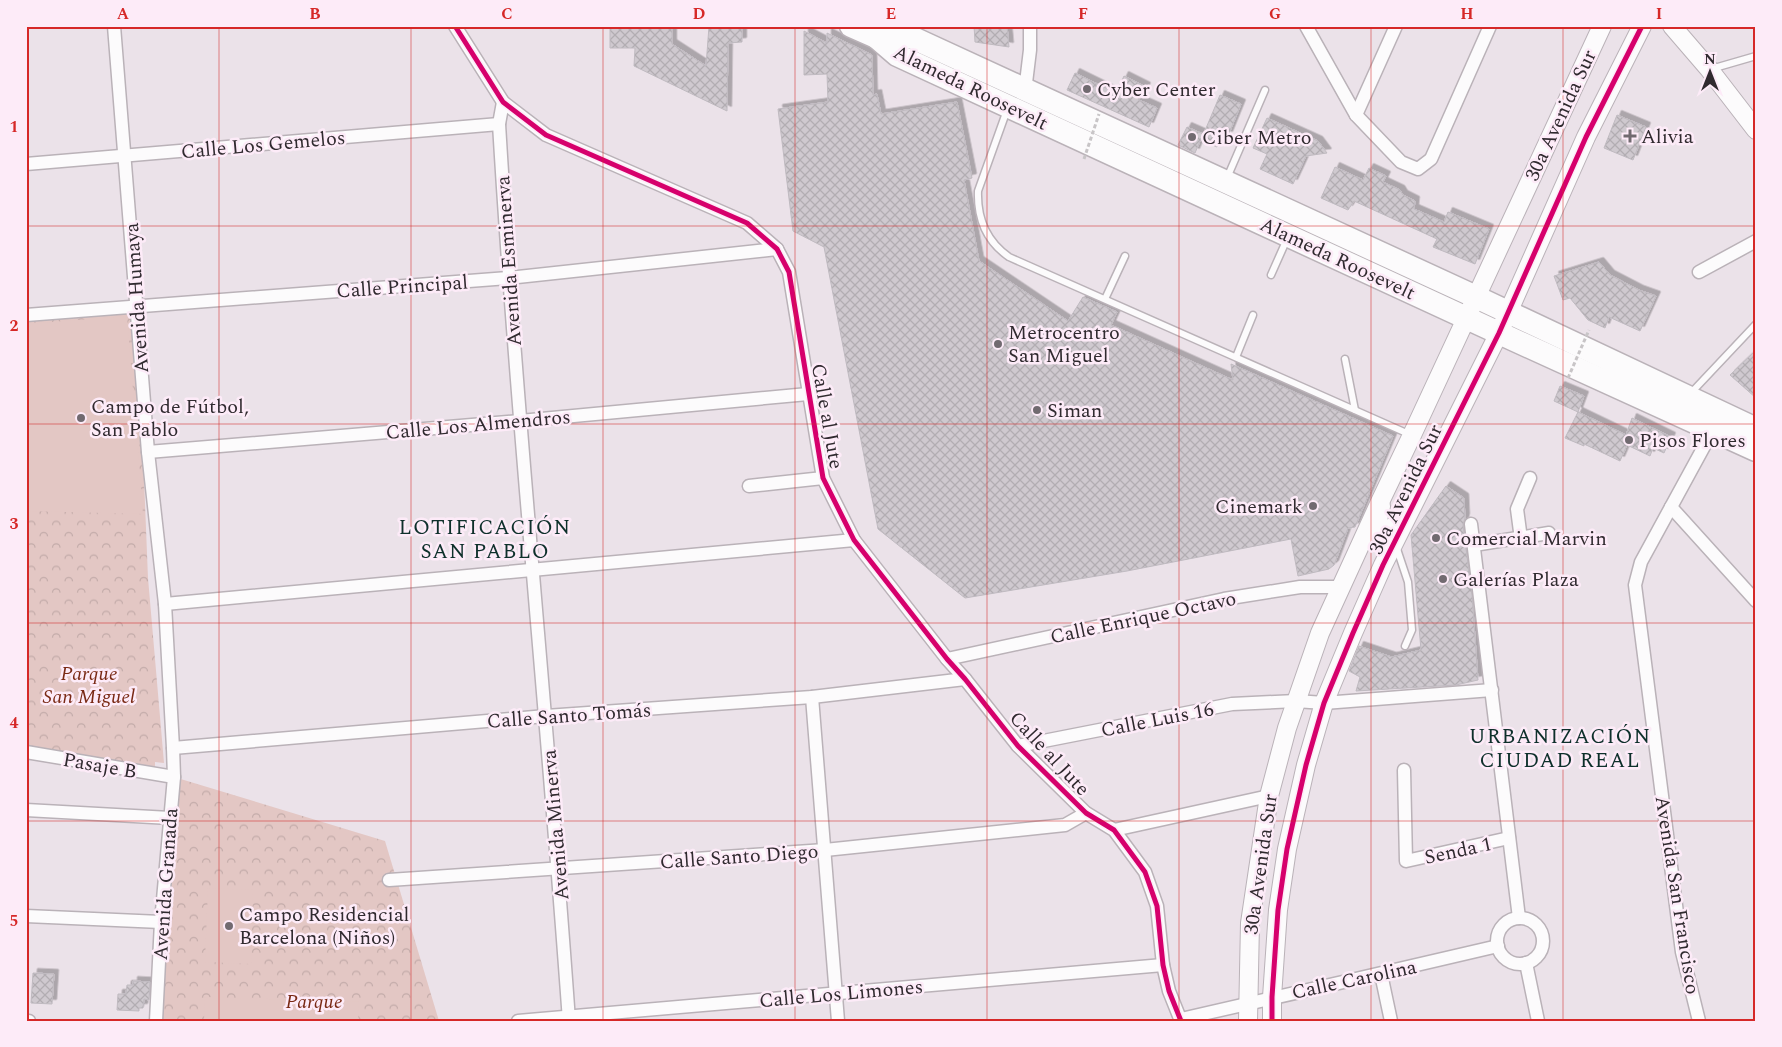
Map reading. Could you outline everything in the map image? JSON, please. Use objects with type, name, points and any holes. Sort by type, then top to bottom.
[{"type":"highway","name":"Alameda Roosevelt","points":[[862,30],[912,37],[1025,91],[1476,297],[1756,429]]},
{"type":"highway","name":"Alameda Roosevelt","points":[[862,30],[897,55],[1756,450]]},
{"type":"street","name":"Avenida Humaya","points":[[114,26],[148,452],[165,604],[174,748]]},
{"type":"street","name":"Calle al Jute","points":[[455,26],[503,102],[546,135],[747,224],[777,249],[790,272],[808,394],[823,478],[854,540],[946,659],[965,679],[1018,746],[1086,813],[1114,830],[1145,872],[1157,906],[1163,965],[1169,991],[1181,1020]]},
{"type":"street","points":[[1025,91],[1030,50],[1030,26]]},
{"type":"street","points":[[1356,115],[1396,26]]},
{"type":"street","points":[[1308,28],[1356,115],[1401,162],[1418,169],[1431,159],[1490,26]]},
{"type":"street","name":"30a Avenida Sur","points":[[1248,1012],[1250,924],[1268,796],[1287,728],[1320,633],[1602,26]]},
{"type":"street","name":"30a Avenida Sur","points":[[1272,1021],[1278,910],[1287,849],[1306,765],[1324,703],[1352,633],[1499,333],[1586,137],[1642,26]]},
{"type":"street","points":[[1672,26],[1709,69],[1756,130]]},
{"type":"street","name":"Avenida Esminerva","points":[[503,102],[499,124],[508,278],[520,421]]},
{"type":"street","name":"Calle Los Gemelos","points":[[26,164],[499,124]]},
{"type":"street","points":[[1699,272],[1756,241]]},
{"type":"street","name":"Calle Principal","points":[[26,315],[508,278],[777,249]]},
{"type":"street","name":"Calle Los Almendros","points":[[148,452],[520,421],[808,394]]},
{"type":"street","name":"Avenida Minerva","points":[[520,421],[559,869],[569,1019]]},
{"type":"street","name":"Avenida San Francisco","points":[[1698,1021],[1682,952],[1635,585],[1641,562],[1713,430]]},
{"type":"street","points":[[749,486],[823,478]]},
{"type":"street","points":[[1521,539],[1517,509],[1530,478]]},
{"type":"street","points":[[1383,495],[1378,520],[1380,529],[1387,530],[1398,524],[1410,513]]},
{"type":"street","points":[[1671,507],[1756,601]]},
{"type":"street","points":[[1471,524],[1519,918]]},
{"type":"street","points":[[1474,545],[1549,534]]},
{"type":"street","points":[[1358,550],[1366,542],[1374,539],[1380,542],[1384,550],[1384,565]]},
{"type":"street","points":[[165,604],[854,540]]},
{"type":"street","name":"Calle Enrique Octavo","points":[[946,659],[1224,599],[1300,587],[1340,587]]},
{"type":"street","name":"Calle Santo Tomás","points":[[174,748],[546,716],[812,697],[965,679]]},
{"type":"street","name":"Calle Luis 16","points":[[1018,746],[1232,704],[1296,701],[1324,703],[1492,690]]},
{"type":"street","points":[[812,697],[838,1021]]},
{"type":"street","name":"Avenida Granada","points":[[156,1021],[161,922],[174,777],[174,748]]},
{"type":"street","name":"Pasaje B","points":[[26,752],[174,777]]},
{"type":"street","name":"Senda 1","points":[[1404,770],[1406,861],[1509,838]]},
{"type":"street","points":[[1114,830],[1268,796]]},
{"type":"street","points":[[26,810],[170,818]]},
{"type":"street","name":"Calle Santo Diego","points":[[389,880],[825,850],[1065,825],[1086,813]]},
{"type":"street","points":[[26,916],[161,922]]},
{"type":"street","points":[[1519,918],[1535,923],[1543,937],[1543,946],[1540,953],[1526,963],[1517,963],[1509,960],[1502,954],[1498,946],[1500,930],[1511,920],[1519,918]]},
{"type":"street","name":"Calle Carolina","points":[[1181,1020],[1248,1012],[1272,997],[1381,974],[1498,946]]},
{"type":"street","points":[[1526,963],[1538,1021]]},
{"type":"street","name":"Calle Los Limones","points":[[518,1021],[569,1019],[1163,965]]},
{"type":"street","points":[[1381,974],[1392,1021]]},
{"type":"lane","points":[[1709,69],[1756,56]]},
{"type":"lane","points":[[1225,181],[1265,90]]},
{"type":"lane","points":[[1008,105],[978,191],[977,202],[984,230],[997,249],[1009,257],[1412,435]]},
{"type":"lane","points":[[1271,275],[1288,236]]},
{"type":"lane","points":[[1105,299],[1125,256]]},
{"type":"lane","points":[[1236,357],[1253,315]]},
{"type":"lane","points":[[1687,397],[1756,324]]},
{"type":"lane","points":[[1345,359],[1355,410]]},
{"type":"lane","points":[[1395,542],[1408,582],[1412,630],[1405,646]]},
{"type":"path","points":[[1084,159],[1099,114]]},
{"type":"path","points":[[1568,378],[1590,330]]},
{"type":"green space","name":"Parque San Miguel","points":[[137,305],[148,578],[164,763],[155,762],[155,774],[26,751],[26,315]]},
{"type":"green space","name":"Campo de Fútbol, San Pablo","points":[[127,316],[143,514],[26,511],[26,324]]},
{"type":"green space","name":"Parque","points":[[174,777],[385,841],[439,1021],[156,1021]]},
{"type":"green space","name":"Campo Residencial Barcelona (Niños)","points":[[208,888],[253,890],[251,964],[205,962]]},
{"type":"green space","name":"Parque","points":[[205,997],[359,1002],[358,1021],[204,1021]]},
{"type":"building","points":[[610,26],[672,26],[672,44],[706,66],[709,26],[742,26],[742,42],[728,43],[727,111],[634,66],[635,48],[610,48]]},
{"type":"building","points":[[974,26],[1007,26],[1009,47],[975,42]]},
{"type":"building","name":"Metrocentro San Miguel","points":[[804,31],[827,43],[827,33],[872,55],[873,95],[877,94],[881,114],[957,102],[972,178],[964,180],[979,261],[1068,321],[1083,297],[1117,312],[1111,325],[1233,380],[1231,364],[1393,436],[1355,527],[1348,528],[1334,565],[1329,569],[1298,576],[1291,539],[1127,571],[965,598],[878,529],[824,247],[793,231],[778,109],[828,102],[827,74],[804,75]]},
{"type":"building","points":[[1075,73],[1116,93],[1124,76],[1146,87],[1139,100],[1157,108],[1149,127],[1067,90]]},
{"type":"building","points":[[1220,95],[1241,104],[1228,136],[1223,134],[1217,147],[1201,140]]},
{"type":"building","name":"Alivia","points":[[1617,115],[1646,127],[1633,160],[1604,148]]},
{"type":"building","points":[[1267,118],[1318,141],[1327,153],[1306,156],[1293,184],[1260,169],[1267,154],[1253,148]]},
{"type":"building","name":"Ciber Metro","points":[[1187,127],[1203,134],[1195,153],[1178,145]]},
{"type":"building","points":[[1335,167],[1363,180],[1369,168],[1386,176],[1383,182],[1400,190],[1403,195],[1415,201],[1414,209],[1444,222],[1448,212],[1489,229],[1475,264],[1433,247],[1437,239],[1354,201],[1348,210],[1321,198]]},
{"type":"building","points":[[1599,262],[1610,275],[1639,290],[1656,296],[1640,331],[1609,317],[1605,328],[1588,320],[1570,298],[1563,300],[1554,276]]},
{"type":"building","points":[[1756,350],[1756,398],[1730,375]]},
{"type":"building","points":[[1560,386],[1584,396],[1578,412],[1554,401]]},
{"type":"building","points":[[1578,412],[1626,435],[1632,418],[1671,437],[1664,453],[1653,448],[1650,456],[1627,445],[1620,461],[1584,444],[1584,446],[1565,438]]},
{"type":"building","name":"Galerías Plaza","points":[[1446,486],[1464,498],[1465,518],[1463,525],[1472,595],[1478,680],[1456,685],[1356,691],[1360,677],[1349,671],[1359,646],[1392,657],[1421,650],[1411,535]]},
{"type":"building","points":[[33,973],[54,974],[52,1004],[31,1003]]},
{"type":"building","points":[[133,981],[150,982],[149,1000],[144,999],[143,1008],[139,1008],[139,1011],[117,1010],[118,994],[126,994],[127,985],[133,985]]},
{"type":"cycle path","points":[[455,26],[503,102],[546,135],[747,223],[777,249],[789,272],[823,478],[854,540],[1018,746],[1086,813],[1114,830],[1145,872],[1157,906],[1163,965],[1169,991],[1181,1021]]},
{"type":"cycle path","points":[[1272,1021],[1278,910],[1287,849],[1306,765],[1324,703],[1383,565],[1499,333],[1586,137],[1642,26]]},
{"type":"place","name":"Cyber Center","points":[[1087,89]]},
{"type":"place","name":"Alivia","points":[[1630,136]]},
{"type":"place","name":"Ciber Metro","points":[[1192,137]]},
{"type":"place","name":"Metrocentro San Miguel","points":[[998,344]]},
{"type":"place","name":"Siman","points":[[1037,410]]},
{"type":"place","name":"Campo de Fútbol, San Pablo","points":[[81,418]]},
{"type":"place","name":"Pisos Flores","points":[[1629,440]]},
{"type":"place","name":"Cinemark","points":[[1313,506]]},
{"type":"place","name":"Comercial Marvin","points":[[1436,538]]},
{"type":"place","name":"Galerías Plaza","points":[[1443,579]]},
{"type":"place","name":"Campo Residencial Barcelona (Niños)","points":[[229,926]]},
{"type":"district","name":"LOTIFICACIÓN SAN PABLO","points":[[485,539]]},
{"type":"district","name":"URBANIZACIÓN CIUDAD REAL","points":[[1560,748]]}]
